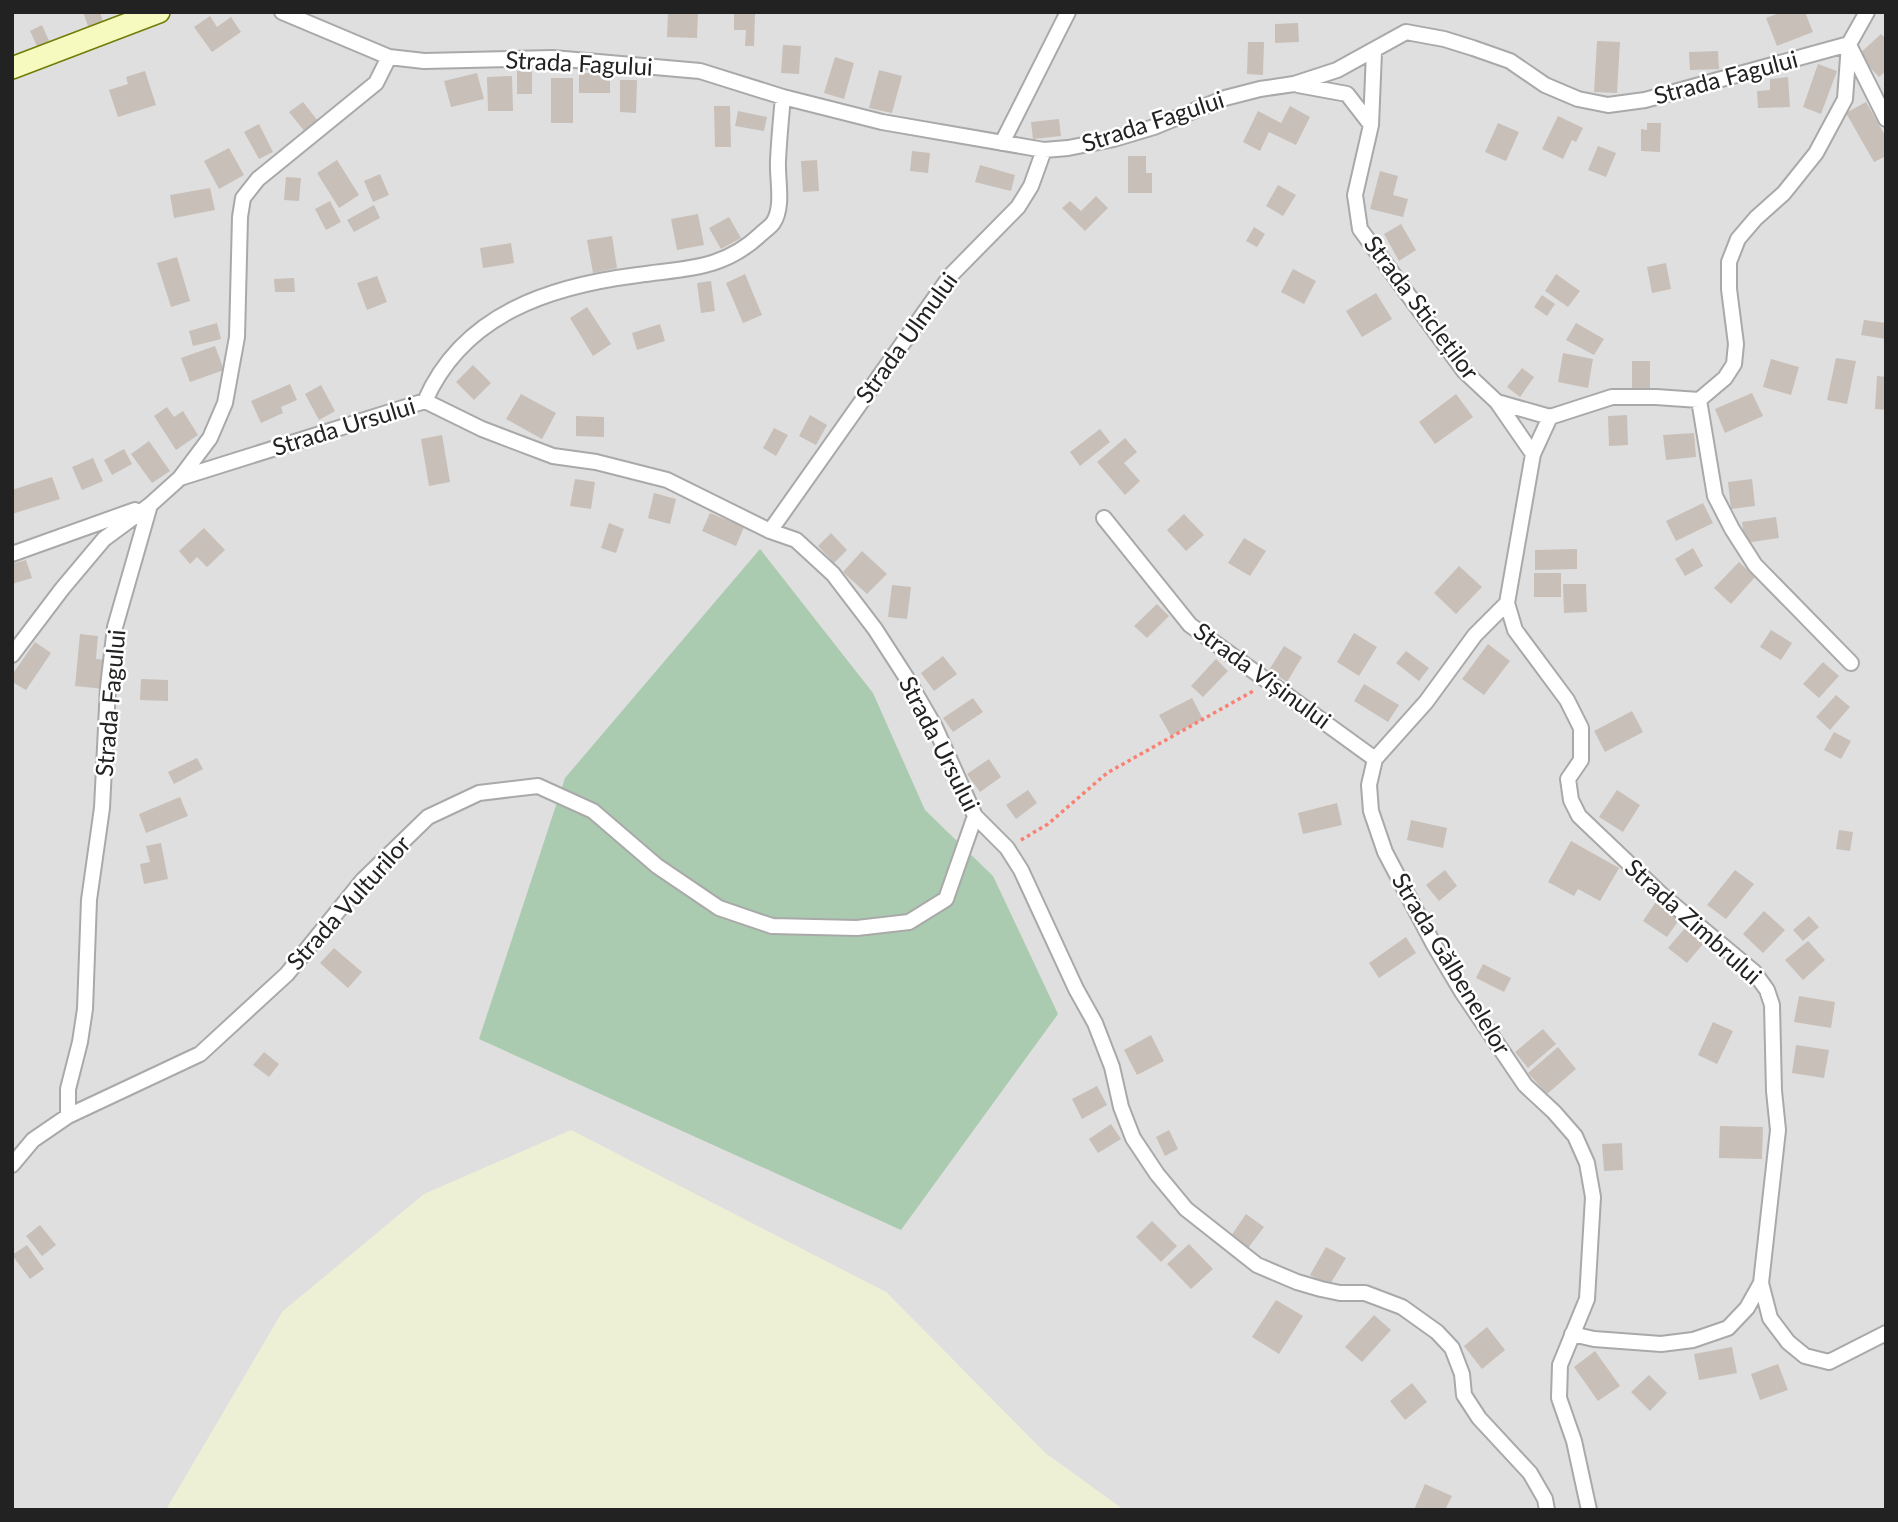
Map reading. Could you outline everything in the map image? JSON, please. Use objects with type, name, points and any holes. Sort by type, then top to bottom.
[{"type":"main road","points":[[12,68],[159,12]]},
{"type":"street","name":"Strada Fagului","points":[[282,12],[390,57],[424,61],[553,58],[700,71],[783,97],[882,122],[1044,150],[1114,139],[1154,127],[1226,98],[1259,89],[1294,84],[1337,70],[1406,32],[1444,38],[1510,61],[1556,90],[1578,99],[1608,105],[1645,100],[1849,44]]},
{"type":"street","points":[[1002,143],[1068,12]]},
{"type":"street","points":[[1375,759],[1426,702],[1475,635],[1507,603],[1532,454],[1550,417],[1612,397],[1699,400],[1725,378],[1734,363],[1736,344],[1729,289],[1729,262],[1738,239],[1756,218],[1784,193],[1816,153],[1845,99],[1849,44],[1867,12]]},
{"type":"street","points":[[1849,44],[1886,119]]},
{"type":"street","name":"Strada Sticleților","points":[[1374,52],[1371,125],[1355,195],[1360,229],[1464,371],[1497,402],[1532,454]]},
{"type":"street","points":[[12,655],[104,538],[150,505],[180,478],[210,438],[225,403],[237,337],[240,217],[243,198],[258,179],[376,83],[390,57]]},
{"type":"street","points":[[1294,84],[1348,94],[1371,125]]},
{"type":"street","points":[[425,401],[446,363],[481,329],[515,306],[575,285],[686,270],[719,261],[746,249],[774,222],[779,199],[778,164],[783,97]]},
{"type":"street","name":"Strada Ulmului","points":[[771,531],[951,275],[1018,206],[1031,186],[1044,150]]},
{"type":"street","points":[[1699,400],[1715,496],[1732,529],[1755,565],[1851,663]]},
{"type":"street","name":"Strada Ursului","points":[[180,478],[425,401],[495,434],[553,456],[596,462],[667,480],[771,531],[796,540],[833,574],[876,629],[934,727],[975,816],[1007,848],[1021,870],[1076,989],[1095,1023],[1112,1067],[1121,1107],[1133,1138],[1171,1192],[1186,1209],[1257,1265],[1321,1289],[1340,1293],[1365,1293],[1402,1307],[1437,1332],[1452,1348],[1462,1374],[1464,1395],[1479,1418],[1530,1473],[1545,1499],[1547,1510]]},
{"type":"street","name":"Strada Sticleților","points":[[1497,402],[1550,417]]},
{"type":"street","name":"Strada Fagului","points":[[68,1116],[68,1089],[85,1009],[89,900],[102,808],[108,687],[115,627],[150,505]]},
{"type":"street","points":[[12,555],[150,505]]},
{"type":"street","name":"Strada Vișinului","points":[[1104,518],[1190,625],[1375,759]]},
{"type":"street","name":"Strada Zimbrului","points":[[1507,603],[1516,630],[1567,700],[1581,728],[1581,760],[1568,779],[1571,800],[1579,816],[1664,897],[1754,972],[1767,990],[1772,1005],[1774,1091],[1778,1130],[1762,1283],[1770,1318],[1788,1342],[1805,1356],[1829,1362],[1886,1333]]},
{"type":"street","name":"Strada Gălbenelelor","points":[[1375,759],[1370,785],[1371,811],[1385,852],[1462,992],[1525,1085],[1555,1112],[1575,1136],[1587,1163],[1593,1197],[1592,1251],[1587,1299],[1560,1365],[1559,1398],[1574,1441],[1589,1510]]},
{"type":"street","name":"Strada Vulturilor","points":[[68,1116],[200,1054],[287,974],[363,880],[428,817],[479,793],[538,786],[593,811],[657,866],[719,908],[772,926],[857,928],[909,922],[946,899],[975,816]]},
{"type":"street","points":[[12,1165],[33,1140],[68,1116]]},
{"type":"street","name":"Strada Zimbrului","points":[[1572,1334],[1661,1344],[1693,1340],[1728,1328],[1747,1308],[1762,1283]]},
{"type":"path","points":[[1007,848],[1048,824],[1107,773],[1269,682]]},
{"type":"shaded area","points":[[12,12],[1886,12],[1886,1510],[1124,1510],[1045,1453],[886,1292],[283,1311],[166,1510],[12,1510]]},
{"type":"green space","points":[[760,549],[873,693],[925,810],[993,876],[1058,1014],[901,1230],[479,1039],[565,778]]},
{"type":"green space","points":[[571,1130],[886,1292],[1045,1453],[1124,1510],[166,1510],[283,1311],[424,1194]]},
{"type":"building","points":[[83,12],[100,12],[104,25],[89,29]]},
{"type":"building","points":[[668,12],[698,12],[697,38],[667,37]]},
{"type":"building","points":[[1782,12],[1805,12],[1813,32],[1777,46],[1766,18]]},
{"type":"building","points":[[734,13],[755,14],[754,46],[745,46],[746,30],[734,30]]},
{"type":"building","points":[[210,16],[217,27],[231,17],[241,32],[212,52],[194,27]]},
{"type":"building","points":[[1298,23],[1299,42],[1275,43],[1275,24]]},
{"type":"building","points":[[42,25],[50,43],[38,48],[30,31]]},
{"type":"building","points":[[1881,34],[1886,39],[1886,71],[1879,77],[1858,55]]},
{"type":"building","points":[[1597,41],[1620,42],[1617,93],[1594,92]]},
{"type":"building","points":[[1248,42],[1264,42],[1263,75],[1247,74]]},
{"type":"building","points":[[783,45],[801,46],[799,74],[781,73]]},
{"type":"building","points":[[1718,51],[1719,69],[1690,70],[1689,52]]},
{"type":"building","points":[[835,57],[854,63],[844,99],[824,93]]},
{"type":"building","points":[[1818,64],[1837,71],[1821,114],[1803,107]]},
{"type":"building","points":[[879,70],[902,76],[892,113],[869,108]]},
{"type":"building","points":[[145,71],[156,105],[118,117],[109,90],[128,84],[126,77]]},
{"type":"building","points":[[517,71],[532,71],[532,94],[517,94]]},
{"type":"building","points":[[477,73],[484,99],[451,107],[444,81]]},
{"type":"building","points":[[579,73],[610,73],[610,93],[579,93]]},
{"type":"building","points":[[512,76],[513,111],[488,111],[487,77]]},
{"type":"building","points":[[1788,77],[1790,107],[1758,108],[1757,91],[1770,90],[1770,79]]},
{"type":"building","points":[[551,78],[573,78],[573,123],[551,123]]},
{"type":"building","points":[[620,80],[637,80],[636,113],[620,112]]},
{"type":"building","points":[[303,102],[318,121],[305,132],[289,112]]},
{"type":"building","points":[[1866,102],[1886,137],[1886,156],[1874,162],[1846,113]]},
{"type":"building","points":[[714,106],[730,106],[731,147],[715,147]]},
{"type":"building","points":[[1290,106],[1310,117],[1296,145],[1269,132],[1260,151],[1243,142],[1258,111],[1281,123]]},
{"type":"building","points":[[738,111],[767,117],[764,131],[735,126]]},
{"type":"building","points":[[1558,116],[1583,128],[1576,142],[1572,140],[1563,159],[1542,149]]},
{"type":"building","points":[[1059,119],[1061,136],[1033,139],[1031,122]]},
{"type":"building","points":[[1498,123],[1519,132],[1506,161],[1485,152]]},
{"type":"building","points":[[1647,123],[1661,123],[1660,152],[1641,151],[1641,129],[1647,130]]},
{"type":"building","points":[[259,124],[273,152],[259,159],[244,132]]},
{"type":"building","points":[[1598,146],[1616,153],[1606,177],[1588,170]]},
{"type":"building","points":[[229,148],[244,175],[219,189],[204,161]]},
{"type":"building","points":[[912,151],[930,153],[928,173],[910,171]]},
{"type":"building","points":[[1128,156],[1146,156],[1146,173],[1152,173],[1152,193],[1128,193]]},
{"type":"building","points":[[337,160],[359,195],[339,208],[317,173]]},
{"type":"building","points":[[817,160],[819,191],[803,192],[801,161]]},
{"type":"building","points":[[980,165],[1015,175],[1011,191],[975,182]]},
{"type":"building","points":[[1380,171],[1398,176],[1393,195],[1408,199],[1403,217],[1370,209]]},
{"type":"building","points":[[380,174],[389,195],[373,202],[364,181]]},
{"type":"building","points":[[286,177],[301,178],[299,201],[284,200]]},
{"type":"building","points":[[1278,185],[1296,195],[1283,216],[1266,206]]},
{"type":"building","points":[[210,188],[215,210],[174,218],[170,195]]},
{"type":"building","points":[[1096,196],[1108,208],[1085,231],[1062,208],[1070,201],[1081,211]]},
{"type":"building","points":[[330,201],[341,222],[326,230],[315,209]]},
{"type":"building","points":[[374,205],[380,218],[354,232],[347,220]]},
{"type":"building","points":[[698,214],[704,245],[677,250],[671,219]]},
{"type":"building","points":[[729,217],[741,238],[721,249],[709,228]]},
{"type":"building","points":[[1401,224],[1416,250],[1399,261],[1384,234]]},
{"type":"building","points":[[1254,227],[1265,234],[1257,247],[1246,241]]},
{"type":"building","points":[[612,236],[617,268],[593,273],[587,240]]},
{"type":"building","points":[[511,243],[514,263],[483,268],[480,248]]},
{"type":"building","points":[[177,257],[190,301],[171,307],[157,263]]},
{"type":"building","points":[[1666,263],[1671,289],[1652,293],[1647,267]]},
{"type":"building","points":[[1293,269],[1316,281],[1304,304],[1281,292]]},
{"type":"building","points":[[745,274],[762,315],[743,323],[726,283]]},
{"type":"building","points":[[1556,274],[1580,291],[1568,307],[1545,291]]},
{"type":"building","points":[[377,276],[387,302],[367,310],[357,283]]},
{"type":"building","points":[[294,278],[295,292],[275,292],[274,279]]},
{"type":"building","points":[[711,281],[715,311],[701,313],[697,283]]},
{"type":"building","points":[[1376,293],[1392,319],[1362,337],[1346,311]]},
{"type":"building","points":[[1542,295],[1555,304],[1547,316],[1534,307]]},
{"type":"building","points":[[587,307],[611,344],[593,356],[570,318]]},
{"type":"building","points":[[1864,320],[1886,323],[1886,339],[1861,335]]},
{"type":"building","points":[[217,323],[221,339],[193,346],[189,331]]},
{"type":"building","points":[[1576,323],[1604,339],[1594,355],[1566,340]]},
{"type":"building","points":[[660,324],[665,341],[637,350],[632,333]]},
{"type":"building","points":[[215,346],[224,370],[190,382],[181,358]]},
{"type":"building","points":[[1563,353],[1593,359],[1588,388],[1558,382]]},
{"type":"building","points":[[1836,358],[1856,361],[1847,404],[1827,400]]},
{"type":"building","points":[[1771,359],[1799,367],[1791,395],[1763,387]]},
{"type":"building","points":[[1632,361],[1650,361],[1650,389],[1632,390]]},
{"type":"building","points":[[473,365],[491,383],[474,400],[456,382]]},
{"type":"building","points":[[1522,368],[1534,377],[1520,397],[1507,387]]},
{"type":"building","points":[[1877,376],[1886,377],[1886,410],[1875,409]]},
{"type":"building","points":[[290,384],[297,400],[281,407],[283,413],[261,423],[251,401]]},
{"type":"building","points":[[321,385],[335,411],[319,420],[305,394]]},
{"type":"building","points":[[1752,393],[1763,416],[1725,433],[1715,409]]},
{"type":"building","points":[[521,394],[556,413],[542,439],[506,419]]},
{"type":"building","points":[[1456,394],[1473,417],[1435,444],[1419,422]]},
{"type":"building","points":[[167,407],[174,417],[183,411],[198,435],[176,450],[154,416]]},
{"type":"building","points":[[810,415],[827,425],[816,445],[799,436]]},
{"type":"building","points":[[1627,415],[1628,445],[1609,446],[1608,416]]},
{"type":"building","points":[[576,416],[604,417],[604,437],[576,436]]},
{"type":"building","points":[[774,428],[788,435],[776,456],[763,448]]},
{"type":"building","points":[[1100,429],[1110,442],[1080,466],[1070,452]]},
{"type":"building","points":[[1694,433],[1696,457],[1666,460],[1663,435]]},
{"type":"building","points":[[442,435],[450,482],[429,486],[421,439]]},
{"type":"building","points":[[1125,438],[1137,452],[1124,463],[1140,481],[1125,495],[1097,462]]},
{"type":"building","points":[[149,441],[170,471],[152,483],[131,454]]},
{"type":"building","points":[[124,449],[132,464],[112,475],[104,460]]},
{"type":"building","points":[[93,458],[103,481],[82,490],[72,467]]},
{"type":"building","points":[[52,477],[60,499],[12,514],[12,490]]},
{"type":"building","points":[[575,479],[595,482],[591,509],[570,506]]},
{"type":"building","points":[[1752,479],[1755,506],[1731,509],[1728,482]]},
{"type":"building","points":[[654,493],[676,499],[670,524],[648,518]]},
{"type":"building","points":[[1703,503],[1713,523],[1676,541],[1666,521]]},
{"type":"building","points":[[710,513],[744,527],[736,546],[702,531]]},
{"type":"building","points":[[1184,514],[1204,535],[1186,551],[1167,530]]},
{"type":"building","points":[[1776,517],[1779,538],[1745,543],[1742,522]]},
{"type":"building","points":[[609,523],[624,529],[616,553],[601,548]]},
{"type":"building","points":[[204,528],[225,550],[207,567],[197,557],[190,564],[179,551]]},
{"type":"building","points":[[831,533],[847,550],[834,563],[818,546]]},
{"type":"building","points":[[1244,538],[1266,551],[1250,576],[1228,563]]},
{"type":"building","points":[[1693,548],[1703,566],[1685,576],[1675,559]]},
{"type":"building","points":[[1577,549],[1577,569],[1535,570],[1535,550]]},
{"type":"building","points":[[862,551],[887,574],[867,594],[843,572]]},
{"type":"building","points":[[26,560],[32,578],[12,584],[12,564]]},
{"type":"building","points":[[1739,562],[1755,577],[1731,604],[1714,588]]},
{"type":"building","points":[[1459,566],[1482,587],[1456,614],[1434,593]]},
{"type":"building","points":[[1534,573],[1561,573],[1561,597],[1534,597]]},
{"type":"building","points":[[1563,584],[1586,584],[1587,612],[1564,613]]},
{"type":"building","points":[[892,585],[911,587],[907,619],[888,617]]},
{"type":"building","points":[[1157,604],[1169,616],[1147,638],[1134,626]]},
{"type":"building","points":[[1771,630],[1792,643],[1781,660],[1760,647]]},
{"type":"building","points":[[1354,633],[1377,647],[1359,676],[1337,662]]},
{"type":"building","points":[[80,634],[98,636],[96,659],[107,660],[104,689],[75,686]]},
{"type":"building","points":[[35,642],[51,653],[26,690],[12,682],[12,675]]},
{"type":"building","points":[[1488,644],[1510,661],[1484,695],[1462,679]]},
{"type":"building","points":[[1284,646],[1302,657],[1287,682],[1269,670]]},
{"type":"building","points":[[1406,651],[1429,668],[1419,681],[1396,663]]},
{"type":"building","points":[[943,656],[957,674],[934,691],[921,673]]},
{"type":"building","points":[[1216,659],[1228,671],[1203,697],[1191,686]]},
{"type":"building","points":[[1823,662],[1839,676],[1819,698],[1803,684]]},
{"type":"building","points":[[141,679],[168,680],[168,701],[140,700]]},
{"type":"building","points":[[1364,684],[1399,705],[1388,722],[1354,701]]},
{"type":"building","points":[[1836,695],[1850,707],[1830,730],[1816,717]]},
{"type":"building","points":[[973,698],[983,712],[953,732],[943,718]]},
{"type":"building","points":[[1192,698],[1203,719],[1171,736],[1159,715]]},
{"type":"building","points":[[1632,711],[1643,732],[1605,752],[1594,731]]},
{"type":"building","points":[[1834,732],[1851,741],[1841,759],[1824,750]]},
{"type":"building","points":[[197,758],[203,769],[174,784],[168,772]]},
{"type":"building","points":[[989,759],[1001,777],[980,792],[967,774]]},
{"type":"building","points":[[1028,790],[1037,803],[1016,819],[1006,805]]},
{"type":"building","points":[[1617,790],[1640,805],[1623,832],[1599,817]]},
{"type":"building","points":[[180,797],[188,816],[146,833],[139,814]]},
{"type":"building","points":[[1337,803],[1342,825],[1303,834],[1298,813]]},
{"type":"building","points":[[1411,820],[1447,828],[1443,848],[1407,840]]},
{"type":"building","points":[[1839,830],[1853,832],[1850,851],[1836,849]]},
{"type":"building","points":[[1571,841],[1619,868],[1600,901],[1578,889],[1574,896],[1548,882]]},
{"type":"building","points":[[161,843],[168,879],[144,884],[140,864],[150,862],[146,846]]},
{"type":"building","points":[[1445,870],[1457,886],[1439,901],[1426,885]]},
{"type":"building","points":[[1735,870],[1754,884],[1726,919],[1707,905]]},
{"type":"building","points":[[1657,900],[1681,917],[1667,937],[1643,921]]},
{"type":"building","points":[[1764,911],[1785,930],[1763,953],[1743,934]]},
{"type":"building","points":[[1809,916],[1819,927],[1803,941],[1793,930]]},
{"type":"building","points":[[1685,928],[1703,944],[1687,963],[1668,948]]},
{"type":"building","points":[[1406,937],[1416,953],[1379,978],[1369,963]]},
{"type":"building","points":[[1808,941],[1825,960],[1803,980],[1785,960]]},
{"type":"building","points":[[334,948],[362,972],[348,988],[320,963]]},
{"type":"building","points":[[1483,964],[1511,978],[1504,992],[1476,978]]},
{"type":"building","points":[[1799,996],[1835,1002],[1831,1028],[1794,1022]]},
{"type":"building","points":[[1713,1022],[1733,1031],[1717,1064],[1698,1055]]},
{"type":"building","points":[[1543,1029],[1556,1044],[1528,1068],[1515,1052]]},
{"type":"building","points":[[1151,1035],[1164,1061],[1137,1075],[1124,1050]]},
{"type":"building","points":[[1796,1045],[1829,1050],[1824,1078],[1792,1073]]},
{"type":"building","points":[[1558,1047],[1576,1069],[1547,1094],[1528,1073]]},
{"type":"building","points":[[264,1052],[279,1064],[269,1077],[253,1065]]},
{"type":"building","points":[[1097,1086],[1107,1105],[1082,1119],[1072,1099]]},
{"type":"building","points":[[1111,1124],[1121,1139],[1098,1153],[1089,1139]]},
{"type":"building","points":[[1720,1126],[1763,1127],[1762,1159],[1719,1158]]},
{"type":"building","points":[[1169,1130],[1178,1149],[1165,1156],[1156,1137]]},
{"type":"building","points":[[1622,1143],[1623,1170],[1604,1171],[1602,1144]]},
{"type":"building","points":[[1246,1214],[1264,1227],[1248,1248],[1231,1236]]},
{"type":"building","points":[[1152,1221],[1177,1246],[1161,1262],[1136,1237]]},
{"type":"building","points":[[40,1225],[56,1245],[42,1256],[26,1236]]},
{"type":"building","points":[[1189,1244],[1213,1269],[1191,1289],[1167,1264]]},
{"type":"building","points":[[27,1245],[44,1269],[30,1279],[12,1255]]},
{"type":"building","points":[[1326,1247],[1346,1258],[1329,1286],[1310,1275]]},
{"type":"building","points":[[1276,1300],[1303,1316],[1279,1354],[1252,1337]]},
{"type":"building","points":[[1374,1315],[1391,1330],[1362,1362],[1345,1347]]},
{"type":"building","points":[[1487,1327],[1505,1350],[1482,1369],[1464,1346]]},
{"type":"building","points":[[1732,1347],[1737,1373],[1699,1380],[1694,1354]]},
{"type":"building","points":[[1595,1351],[1620,1386],[1598,1401],[1574,1367]]},
{"type":"building","points":[[1778,1364],[1788,1390],[1760,1400],[1751,1374]]},
{"type":"building","points":[[1649,1375],[1667,1393],[1650,1411],[1631,1392]]},
{"type":"building","points":[[1412,1383],[1427,1402],[1405,1420],[1390,1401]]},
{"type":"building","points":[[1425,1484],[1452,1496],[1445,1510],[1414,1510]]}]
